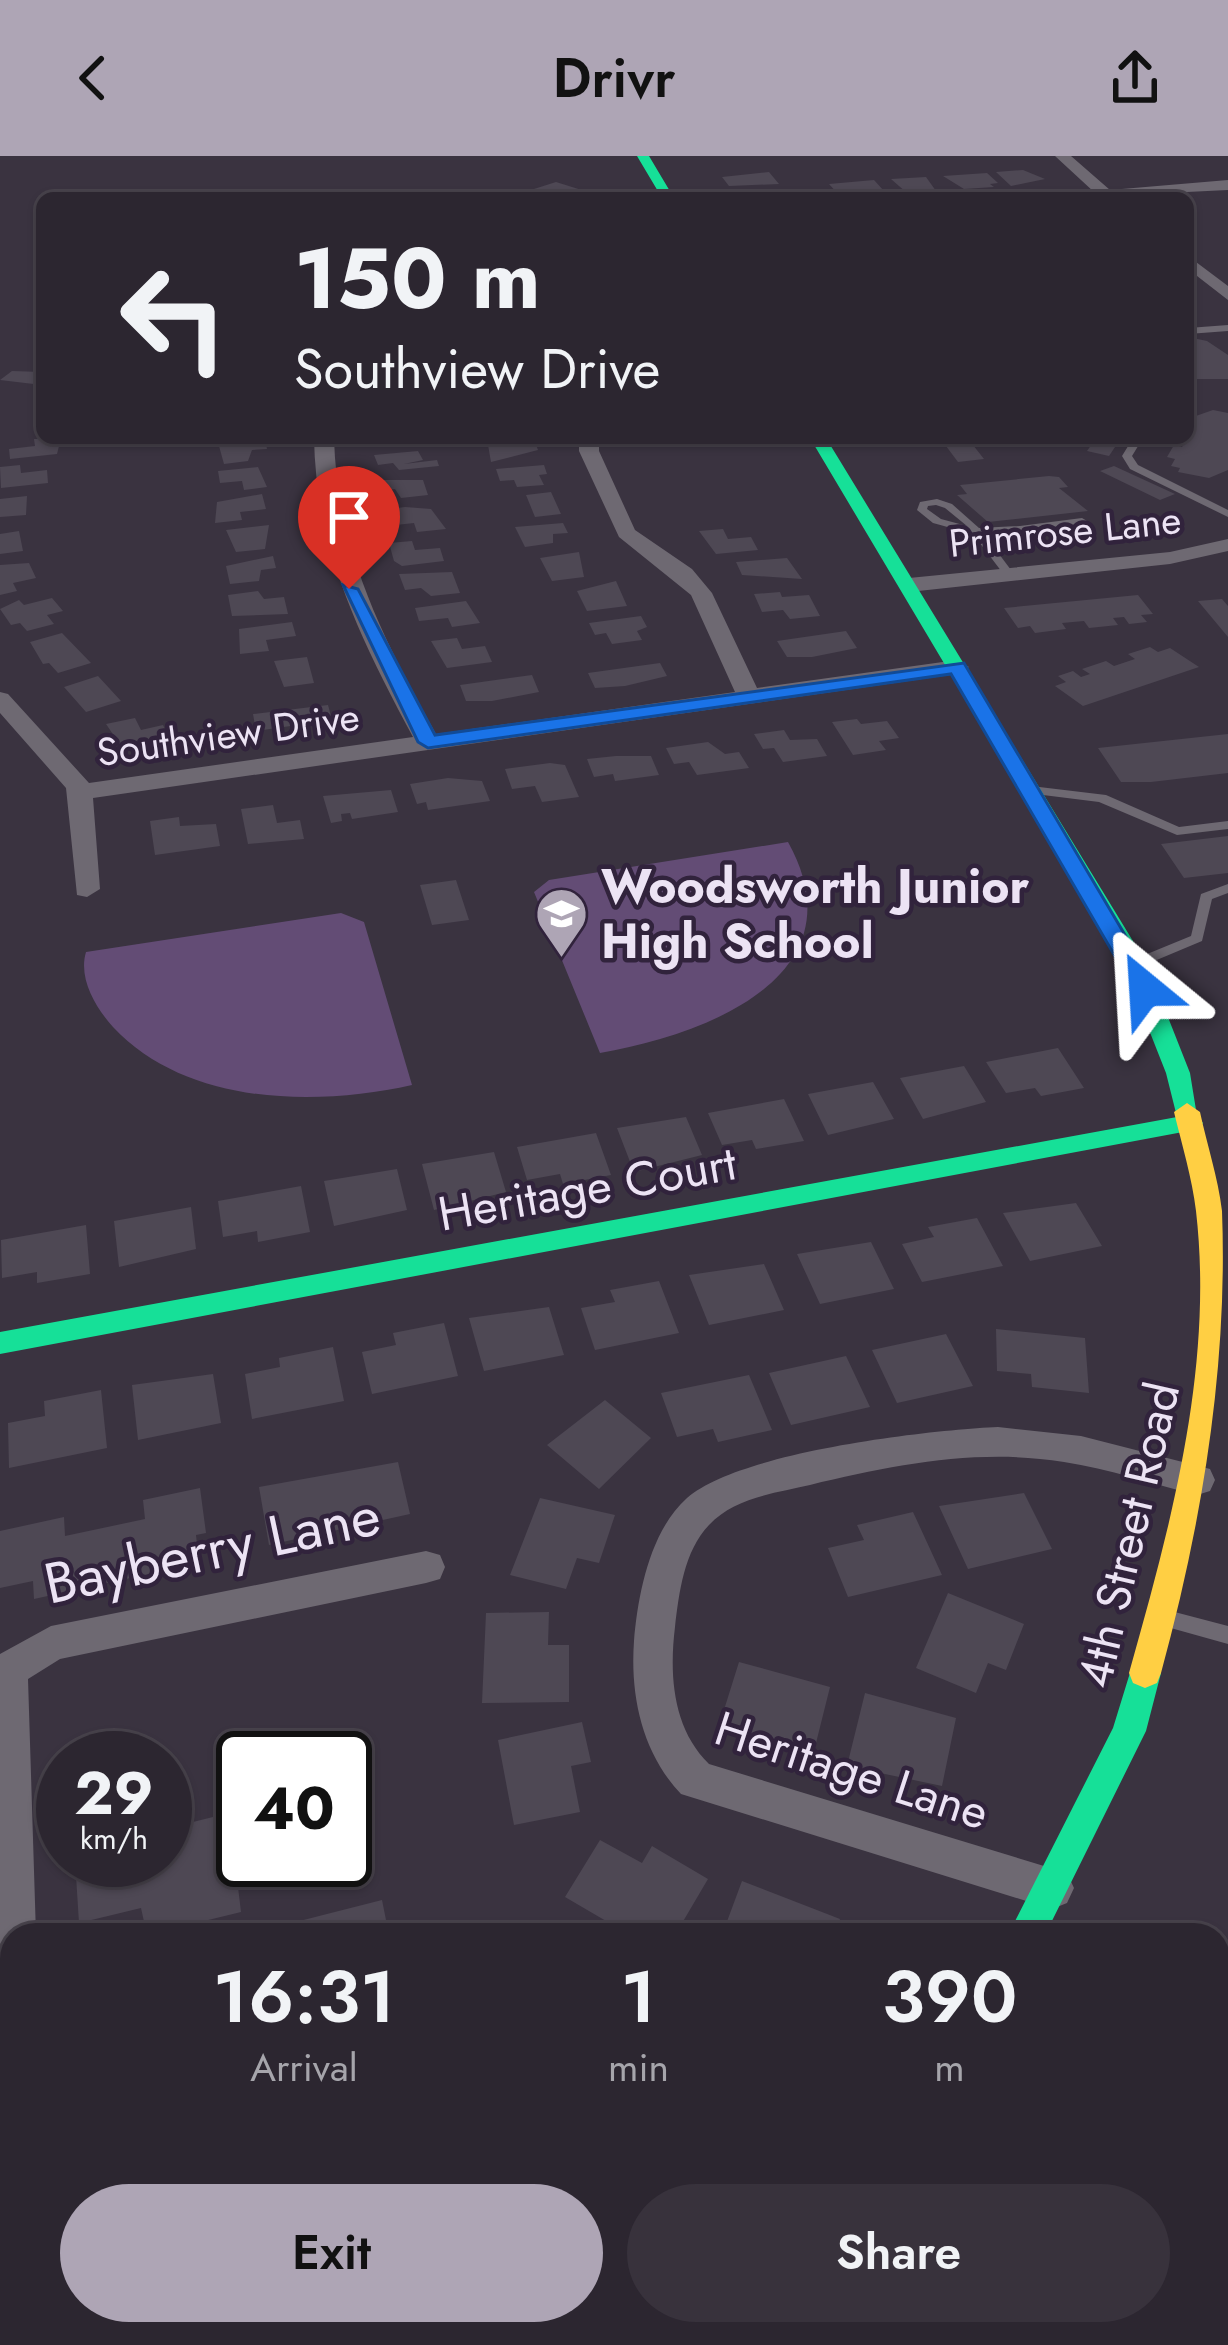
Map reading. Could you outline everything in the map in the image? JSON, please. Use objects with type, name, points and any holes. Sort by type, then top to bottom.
[{"type":"street","points":[[643,156],[664,192]]},
{"type":"street","points":[[1062,156],[1102,192]]},
{"type":"street","points":[[1158,192],[1228,185]]},
{"type":"street","points":[[1194,269],[1228,272]]},
{"type":"street","points":[[1194,270],[1228,295]]},
{"type":"street","points":[[324,444],[326,500],[344,573],[362,621],[428,742]]},
{"type":"street","points":[[589,444],[624,531],[697,587],[749,697]]},
{"type":"street","name":"4th Street Road","points":[[822,444],[1135,964],[1178,1072],[1209,1213],[1220,1366],[1197,1480],[1129,1731],[1033,1923]]},
{"type":"street","name":"Primrose Lane","points":[[909,585],[1170,558],[1228,545]]},
{"type":"street","name":"Southview Drive","points":[[80,792],[957,667]]},
{"type":"street","points":[[0,699],[50,750],[80,792],[87,889]]},
{"type":"street","name":"Heritage Court","points":[[0,1343],[1190,1123]]},
{"type":"street","name":"Heritage Lane","points":[[1052,1888],[696,1780],[678,1765],[670,1749],[652,1678],[655,1622],[666,1572],[684,1528],[712,1502],[762,1482],[900,1450],[986,1442],[1062,1447],[1197,1480]]},
{"type":"street","name":"Bayberry Lane","points":[[14,1923],[8,1670],[51,1643],[426,1568]]},
{"type":"lane","points":[[1194,331],[1228,328]]},
{"type":"lane","points":[[1134,444],[1127,456],[1134,467],[1228,514]]},
{"type":"lane","points":[[1009,574],[973,530],[1082,521]]},
{"type":"lane","points":[[1030,790],[1102,798],[1177,831],[1228,825]]},
{"type":"lane","points":[[1135,964],[1197,938],[1206,897],[1228,888]]},
{"type":"lane","points":[[1161,1618],[1228,1635]]},
{"type":"shaded area","points":[[788,842],[806,889],[805,929],[789,963],[761,991],[725,1014],[684,1031],[600,1053],[534,892],[549,880]]},
{"type":"shaded area","points":[[341,913],[364,922],[412,1085],[294,1097],[214,1085],[143,1053],[113,1027],[95,1002],[84,972],[86,952]]},
{"type":"building","points":[[1023,170],[1045,179],[1011,186],[996,172]]},
{"type":"building","points":[[769,172],[779,184],[729,186],[722,177]]},
{"type":"building","points":[[987,173],[998,183],[990,184],[994,187],[964,189],[943,176]]},
{"type":"building","points":[[926,177],[936,191],[906,192],[891,179]]},
{"type":"building","points":[[874,180],[884,191],[836,192],[829,184]]},
{"type":"building","points":[[556,182],[588,192],[525,192]]},
{"type":"building","points":[[1194,338],[1228,355],[1228,379],[1196,379]]},
{"type":"building","points":[[12,371],[36,372],[36,384],[0,380]]},
{"type":"building","points":[[1213,410],[1228,413],[1228,470],[1209,478],[1178,472],[1180,468],[1171,466],[1175,459],[1167,457],[1174,445],[1194,444],[1194,417]]},
{"type":"building","points":[[34,439],[36,444],[60,444],[57,454],[10,459],[9,449],[35,446]]},
{"type":"building","points":[[266,444],[267,449],[252,450],[248,461],[224,464],[219,446]]},
{"type":"building","points":[[536,444],[538,450],[491,462],[488,445]]},
{"type":"building","points":[[944,444],[973,445],[984,459],[958,462]]},
{"type":"building","points":[[1092,444],[1117,444],[1109,456],[1087,451]]},
{"type":"building","points":[[418,451],[423,460],[404,464],[437,460],[439,466],[399,470],[393,463],[378,465],[374,455]]},
{"type":"building","points":[[20,465],[21,473],[47,470],[48,483],[1,488],[0,467]]},
{"type":"building","points":[[544,465],[547,474],[539,475],[544,485],[517,487],[514,480],[500,481],[496,469]]},
{"type":"building","points":[[1114,466],[1175,494],[1160,500],[1100,471]]},
{"type":"building","points":[[258,467],[267,487],[244,490],[242,481],[220,483],[218,471]]},
{"type":"building","points":[[1059,477],[1068,487],[1059,488],[1088,511],[988,522],[957,495],[967,494],[960,485]]},
{"type":"building","points":[[376,480],[423,480],[428,495],[401,498],[395,489],[379,491]]},
{"type":"building","points":[[551,492],[561,514],[535,517],[526,495]]},
{"type":"building","points":[[262,494],[266,509],[240,512],[242,520],[215,523],[217,502]]},
{"type":"building","points":[[27,496],[26,515],[0,517],[0,499]]},
{"type":"building","points":[[431,509],[446,529],[417,532],[414,523],[387,526],[381,510]]},
{"type":"building","points":[[563,523],[568,533],[553,534],[553,543],[525,547],[515,527]]},
{"type":"building","points":[[269,525],[265,549],[236,552],[226,530]]},
{"type":"building","points":[[723,529],[728,539],[751,537],[758,550],[716,554],[699,531]]},
{"type":"building","points":[[19,531],[23,551],[0,554],[0,534]]},
{"type":"building","points":[[412,541],[415,550],[440,548],[444,561],[402,566],[394,561],[389,543]]},
{"type":"building","points":[[579,552],[584,577],[552,581],[540,558]]},
{"type":"building","points":[[273,556],[276,568],[261,570],[259,581],[230,584],[226,566]]},
{"type":"building","points":[[787,558],[802,579],[742,575],[736,562]]},
{"type":"building","points":[[29,563],[36,578],[13,583],[17,591],[0,595],[0,565]]},
{"type":"building","points":[[452,572],[460,593],[431,596],[421,588],[405,590],[399,574]]},
{"type":"building","points":[[616,581],[627,606],[587,611],[577,591]]},
{"type":"building","points":[[258,591],[264,599],[284,597],[288,614],[232,616],[228,595]]},
{"type":"building","points":[[780,592],[782,597],[809,595],[820,616],[790,619],[783,610],[762,612],[754,594]]},
{"type":"building","points":[[1138,595],[1153,614],[1141,615],[1147,622],[1129,624],[1124,617],[1113,618],[1118,625],[1089,628],[1084,621],[1062,623],[1066,629],[1035,633],[1030,626],[1018,628],[1004,608]]},
{"type":"building","points":[[52,598],[63,611],[47,615],[54,624],[27,631],[20,623],[11,625],[0,609],[19,600],[24,605]]},
{"type":"building","points":[[1222,599],[1228,606],[1228,637],[1198,601]]},
{"type":"building","points":[[466,601],[480,623],[452,627],[448,618],[419,621],[415,608]]},
{"type":"building","points":[[641,616],[647,627],[637,631],[642,640],[612,644],[606,633],[595,635],[589,623]]},
{"type":"building","points":[[292,622],[296,636],[266,640],[269,651],[240,654],[239,629]]},
{"type":"building","points":[[846,631],[857,648],[812,657],[787,657],[777,641]]},
{"type":"building","points":[[62,633],[91,663],[58,673],[49,663],[43,664],[30,642]]},
{"type":"building","points":[[457,638],[462,649],[485,646],[492,662],[447,668],[431,641]]},
{"type":"building","points":[[1150,647],[1158,652],[1170,648],[1199,667],[1083,706],[1055,686],[1066,682],[1058,676],[1073,671],[1081,677],[1090,674],[1082,669],[1106,661],[1114,666],[1135,659],[1128,654]]},
{"type":"building","points":[[307,657],[314,683],[284,687],[274,661]]},
{"type":"building","points":[[660,663],[667,676],[625,686],[595,688],[588,673]]},
{"type":"building","points":[[532,675],[539,692],[492,701],[466,701],[460,685]]},
{"type":"building","points":[[98,676],[121,701],[86,712],[64,687]]},
{"type":"building","points":[[328,705],[332,720],[256,731],[253,714]]},
{"type":"building","points":[[135,718],[141,730],[163,725],[171,742],[125,752],[106,724]]},
{"type":"building","points":[[857,719],[861,724],[887,721],[899,738],[879,741],[886,750],[853,755],[832,722]]},
{"type":"building","points":[[784,730],[790,740],[817,739],[827,756],[783,762],[774,748],[763,749],[754,734]]},
{"type":"building","points":[[1228,734],[1228,773],[1151,782],[1121,782],[1098,748]]},
{"type":"building","points":[[708,742],[725,754],[739,752],[749,768],[697,775],[689,762],[674,764],[666,748]]},
{"type":"building","points":[[651,756],[659,775],[615,781],[613,774],[594,777],[587,759]]},
{"type":"building","points":[[565,765],[579,797],[542,802],[535,786],[512,789],[505,769]]},
{"type":"building","points":[[448,778],[482,781],[490,801],[428,810],[426,802],[417,804],[410,784]]},
{"type":"building","points":[[391,790],[398,812],[352,819],[350,813],[341,814],[342,821],[331,823],[323,796]]},
{"type":"building","points":[[273,805],[277,823],[300,820],[304,839],[248,844],[241,809]]},
{"type":"building","points":[[179,817],[180,826],[216,824],[220,846],[155,855],[150,821]]},
{"type":"building","points":[[1228,836],[1228,873],[1184,878],[1161,844]]},
{"type":"building","points":[[456,880],[469,920],[432,925],[420,885]]},
{"type":"building","points":[[1058,1048],[1084,1088],[1041,1096],[1035,1088],[1006,1093],[986,1062]]},
{"type":"building","points":[[964,1066],[986,1102],[923,1119],[900,1078]]},
{"type":"building","points":[[873,1082],[894,1119],[828,1135],[808,1094]]},
{"type":"building","points":[[784,1099],[804,1141],[756,1149],[752,1140],[722,1145],[708,1113]]},
{"type":"building","points":[[686,1117],[702,1155],[634,1172],[617,1128]]},
{"type":"building","points":[[596,1133],[611,1175],[563,1184],[560,1174],[527,1180],[517,1147]]},
{"type":"building","points":[[494,1152],[506,1192],[434,1210],[422,1164]]},
{"type":"building","points":[[397,1169],[407,1210],[334,1226],[324,1181]]},
{"type":"building","points":[[301,1186],[310,1232],[258,1242],[257,1231],[223,1237],[218,1201]]},
{"type":"building","points":[[1076,1203],[1102,1246],[1030,1261],[1003,1213]]},
{"type":"building","points":[[191,1207],[196,1249],[119,1267],[114,1221]]},
{"type":"building","points":[[977,1218],[1003,1266],[922,1282],[902,1244],[934,1237],[928,1227]]},
{"type":"building","points":[[86,1225],[90,1274],[37,1283],[37,1272],[2,1278],[1,1240]]},
{"type":"building","points":[[871,1242],[894,1289],[820,1304],[797,1254]]},
{"type":"building","points":[[764,1264],[784,1310],[709,1325],[689,1275]]},
{"type":"building","points":[[659,1281],[679,1333],[595,1350],[581,1308],[615,1302],[610,1290]]},
{"type":"building","points":[[549,1307],[564,1355],[484,1371],[469,1318]]},
{"type":"building","points":[[444,1323],[458,1376],[372,1394],[362,1352],[396,1345],[393,1333]]},
{"type":"building","points":[[996,1329],[1085,1338],[1089,1393],[1032,1387],[1031,1374],[997,1371]]},
{"type":"building","points":[[946,1334],[973,1386],[897,1403],[872,1350]]},
{"type":"building","points":[[333,1347],[344,1401],[252,1419],[245,1374],[280,1367],[279,1358]]},
{"type":"building","points":[[846,1356],[870,1407],[791,1425],[769,1373]]},
{"type":"building","points":[[213,1374],[221,1423],[138,1440],[132,1385]]},
{"type":"building","points":[[749,1375],[772,1430],[718,1442],[713,1429],[677,1437],[661,1393]]},
{"type":"building","points":[[101,1390],[107,1448],[9,1468],[8,1423],[45,1416],[44,1401]]},
{"type":"building","points":[[605,1400],[651,1438],[599,1489],[547,1445]]},
{"type":"building","points":[[398,1462],[410,1514],[269,1545],[259,1487]]},
{"type":"building","points":[[200,1488],[206,1533],[196,1535],[199,1563],[34,1599],[33,1581],[0,1588],[0,1531],[64,1517],[65,1536],[145,1519],[143,1500]]},
{"type":"building","points":[[1024,1493],[1052,1549],[968,1569],[939,1506]]},
{"type":"building","points":[[540,1498],[615,1515],[599,1563],[577,1558],[566,1589],[510,1575]]},
{"type":"building","points":[[913,1512],[942,1575],[848,1597],[828,1548],[864,1540],[857,1525]]},
{"type":"building","points":[[948,1593],[1024,1624],[1006,1670],[988,1663],[976,1693],[916,1668]]},
{"type":"building","points":[[549,1612],[548,1645],[569,1645],[569,1702],[482,1703],[486,1613]]},
{"type":"building","points":[[739,1662],[830,1687],[814,1751],[718,1729]]},
{"type":"building","points":[[865,1693],[956,1718],[942,1786],[847,1766]]},
{"type":"building","points":[[582,1722],[591,1762],[571,1766],[580,1812],[514,1825],[498,1740]]},
{"type":"building","points":[[216,1816],[216,1887],[238,1887],[241,1912],[196,1923],[144,1923],[141,1908],[79,1923],[77,1887],[192,1887],[192,1822]]},
{"type":"building","points":[[600,1840],[642,1863],[652,1846],[708,1879],[682,1923],[609,1923],[565,1897]]},
{"type":"building","points":[[742,1881],[840,1919],[839,1923],[726,1923]]},
{"type":"building","points":[[382,1900],[387,1923],[292,1923]]},
{"type":"traffic: fast","points":[[643,156],[664,192]]},
{"type":"traffic: fast","points":[[822,444],[1135,964],[1178,1073],[1187,1112]]},
{"type":"traffic: fast","points":[[0,1343],[1190,1123]]},
{"type":"traffic: fast","points":[[1032,1923],[1129,1731],[1145,1673]]},
{"type":"traffic: slow","points":[[1145,1673],[1189,1502],[1213,1328],[1209,1211],[1187,1112]]},
{"type":"place","name":"Woodsworth Junior High School","points":[[562,960]]},
{"type":"route","points":[[349,589],[428,742],[957,667],[1135,964],[1145,989]]}]
